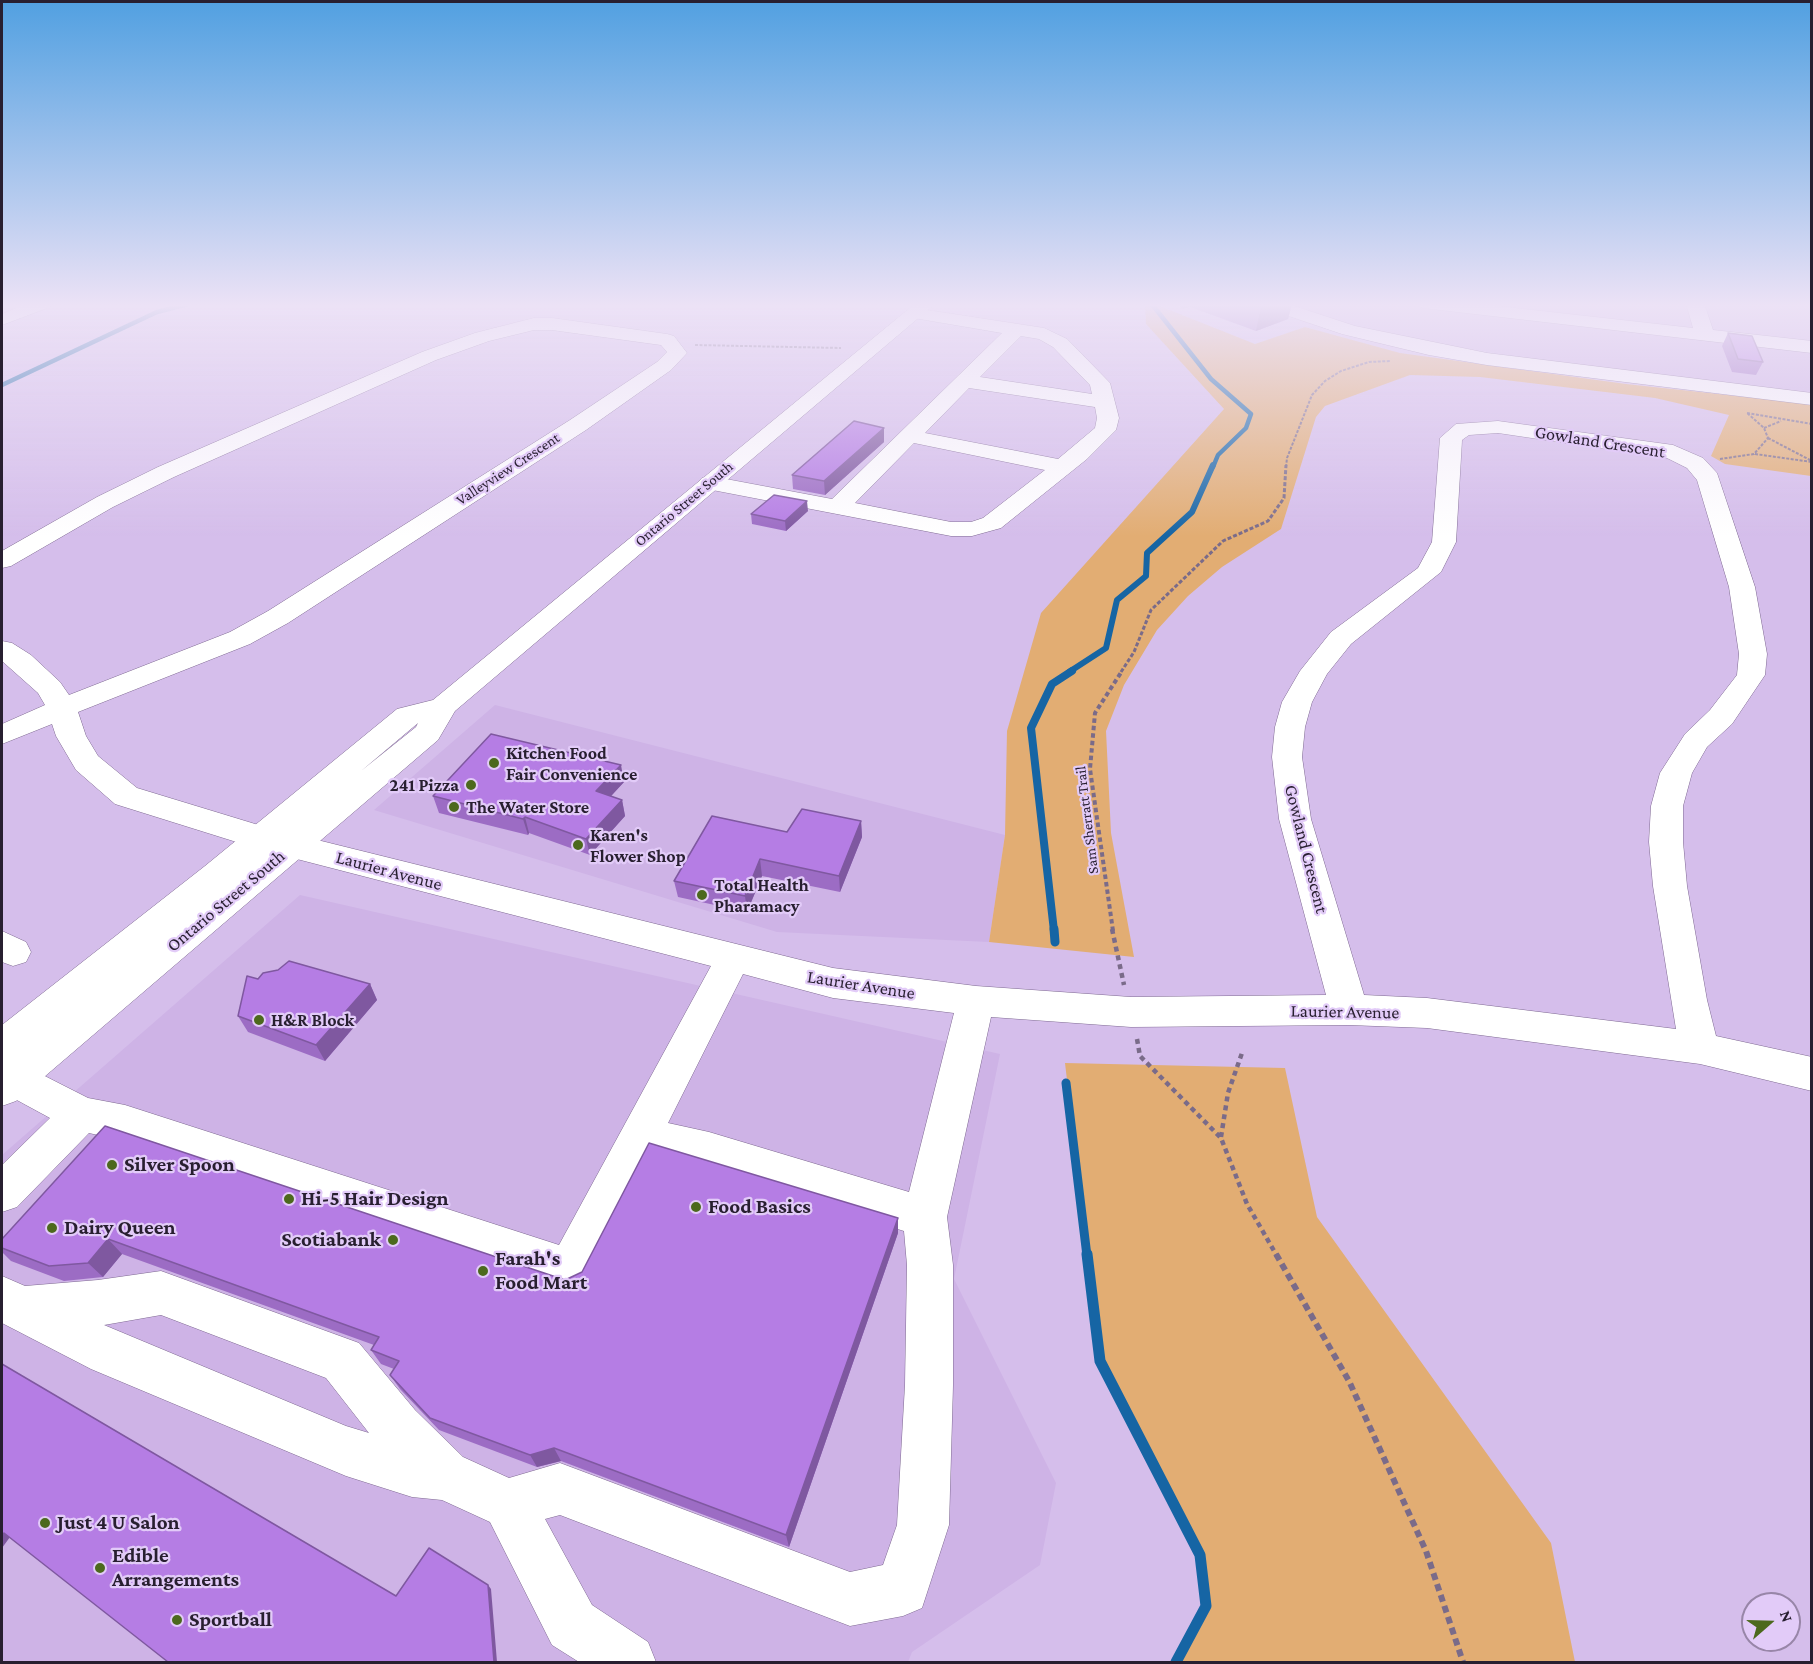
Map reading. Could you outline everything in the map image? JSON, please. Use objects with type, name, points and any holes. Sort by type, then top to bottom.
[{"type":"street","points":[[2,561],[105,502],[166,472],[373,381]]},
{"type":"street","name":"Valleyview Crescent","points":[[62,708],[240,638],[279,617],[578,425],[643,381]]},
{"type":"street","name":"Ontario Street South","points":[[7,1063],[277,842],[427,733],[443,706],[833,381]]},
{"type":"street","points":[[837,508],[964,381],[1078,400],[1104,401]]},
{"type":"street","points":[[710,483],[951,529],[972,529],[992,523],[1063,467],[1105,430],[1108,418],[1098,381]]},
{"type":"street","points":[[1670,381],[1812,399]]},
{"type":"street","name":"Gowland Crescent","points":[[1349,1010],[1295,819],[1287,757],[1290,727],[1297,702],[1314,671],[1341,638],[1428,572],[1444,542],[1446,533],[1451,438],[1464,429],[1498,427],[1666,451],[1695,463]]},
{"type":"street","points":[[910,436],[1063,467]]},
{"type":"street","points":[[1695,463],[1706,473],[1709,480],[1742,587],[1751,629],[1753,654],[1750,675],[1721,717],[1696,741],[1676,773],[1667,806],[1666,842],[1670,886],[1688,1000],[1700,1048]]},
{"type":"street","name":"Laurier Avenue","points":[[2,649],[21,661],[50,688],[62,708],[71,736],[87,763],[126,796],[277,842],[833,984],[976,1002],[1131,1012],[1349,1010],[1427,1013],[1700,1048],[1812,1074]]},
{"type":"street","points":[[2,735],[62,708]]},
{"type":"street","points":[[7,1063],[81,1114],[125,1123],[570,1270],[734,959]]},
{"type":"street","points":[[508,1504],[560,1489],[850,1599],[903,1590],[923,1526],[929,1373],[930,1265],[925,1217],[976,1002]]},
{"type":"street","points":[[2,1193],[81,1114]]},
{"type":"street","points":[[642,1135],[709,1151],[925,1217]]},
{"type":"street","points":[[13,1304],[99,1303],[161,1293],[342,1360],[397,1428],[445,1474],[508,1504],[572,1625],[628,1662]]},
{"type":"street","points":[[13,1304],[108,1352],[345,1451],[412,1471],[445,1474]]},
{"type":"path","name":"Sam Sherratt Trail","points":[[1221,1138],[1140,1056],[1116,955],[1089,770],[1095,713],[1134,652],[1151,610],[1223,541],[1268,521],[1284,498],[1287,458],[1312,395],[1326,381]]},
{"type":"path","points":[[1738,410],[1812,424]]},
{"type":"path","points":[[1747,413],[1764,428],[1768,438],[1812,462]]},
{"type":"path","points":[[1764,428],[1784,420]]},
{"type":"path","points":[[1754,454],[1768,438]]},
{"type":"path","points":[[1695,463],[1754,454],[1812,462]]},
{"type":"path","points":[[1242,1053],[1228,1093],[1221,1138],[1246,1204],[1349,1381],[1426,1551],[1463,1662]]},
{"type":"shaded area","points":[[1198,381],[1394,381],[1325,406],[1316,417],[1281,529],[1222,567],[1188,596],[1157,630],[1124,685],[1106,731],[1111,833],[1134,957],[989,942],[1005,835],[1007,731],[1041,613],[1224,409]]},
{"type":"shaded area","points":[[1510,381],[1602,381],[1811,404],[1811,476],[1725,464],[1711,456],[1729,415],[1655,398]]},
{"type":"shaded area","points":[[1706,381],[1811,381],[1811,393]]},
{"type":"shaded area","points":[[495,705],[1005,835],[989,942],[777,932],[374,810]]},
{"type":"shaded area","points":[[300,895],[1000,1054],[954,1279],[1056,1483],[1040,1565],[912,1652],[908,1662],[2,1662],[2,1155]]},
{"type":"shaded area","points":[[1065,1063],[1285,1068],[1317,1217],[1551,1543],[1575,1662],[1176,1662],[1206,1606],[1200,1555],[1100,1361]]},
{"type":"building","points":[[854,421],[884,428],[824,481],[792,475]]},
{"type":"building","points":[[774,495],[807,501],[785,521],[751,514]]},
{"type":"building","points":[[491,734],[621,765],[596,791],[622,800],[586,839],[525,817],[523,819],[433,796]]},
{"type":"building","points":[[802,809],[861,821],[839,876],[760,859],[745,896],[674,881],[712,816],[787,832]]},
{"type":"building","points":[[289,961],[370,984],[316,1045],[238,1016],[247,976],[258,979],[263,973],[278,970]]},
{"type":"building","points":[[105,1126],[565,1280],[582,1272],[649,1143],[898,1218],[786,1535],[554,1448],[530,1455],[430,1418],[390,1375],[399,1361],[371,1350],[379,1337],[108,1239],[88,1263],[49,1266],[2,1248],[2,1239]]},
{"type":"building","points":[[2,1364],[396,1596],[429,1548],[488,1585],[494,1662],[168,1662],[4,1533],[2,1536]]},
{"type":"waterway","points":[[2,385],[11,381]]},
{"type":"waterway","points":[[1213,381],[1251,414],[1246,428],[1218,455],[1213,467]]},
{"type":"waterway","points":[[1069,672],[1106,648],[1117,600],[1146,576],[1147,553],[1192,512],[1213,465]]},
{"type":"waterway","points":[[1054,931],[1031,728],[1052,684],[1072,671]]},
{"type":"waterway","points":[[1054,929],[1055,942]]},
{"type":"waterway","points":[[1066,1083],[1087,1256]]},
{"type":"waterway","points":[[1087,1254],[1100,1361],[1200,1555],[1206,1606],[1176,1662]]},
{"type":"place","name":"Kitchen Food Fair Convenience","points":[[494,763]]},
{"type":"place","name":"241 Pizza","points":[[471,785]]},
{"type":"place","name":"The Water Store","points":[[454,807]]},
{"type":"place","name":"Karen's Flower Shop","points":[[578,845]]},
{"type":"place","name":"Total Health Pharamacy","points":[[702,895]]},
{"type":"place","name":"H&R Block","points":[[259,1020]]},
{"type":"place","name":"Silver Spoon","points":[[112,1165]]},
{"type":"place","name":"Hi-5 Hair Design","points":[[289,1199]]},
{"type":"place","name":"Food Basics","points":[[696,1207]]},
{"type":"place","name":"Dairy Queen","points":[[52,1228]]},
{"type":"place","name":"Scotiabank","points":[[393,1240]]},
{"type":"place","name":"Farah's Food Mart","points":[[483,1271]]},
{"type":"place","name":"Just 4 U Salon","points":[[45,1523]]},
{"type":"place","name":"Edible Arrangements","points":[[100,1568]]},
{"type":"place","name":"Sportball","points":[[177,1620]]}]
